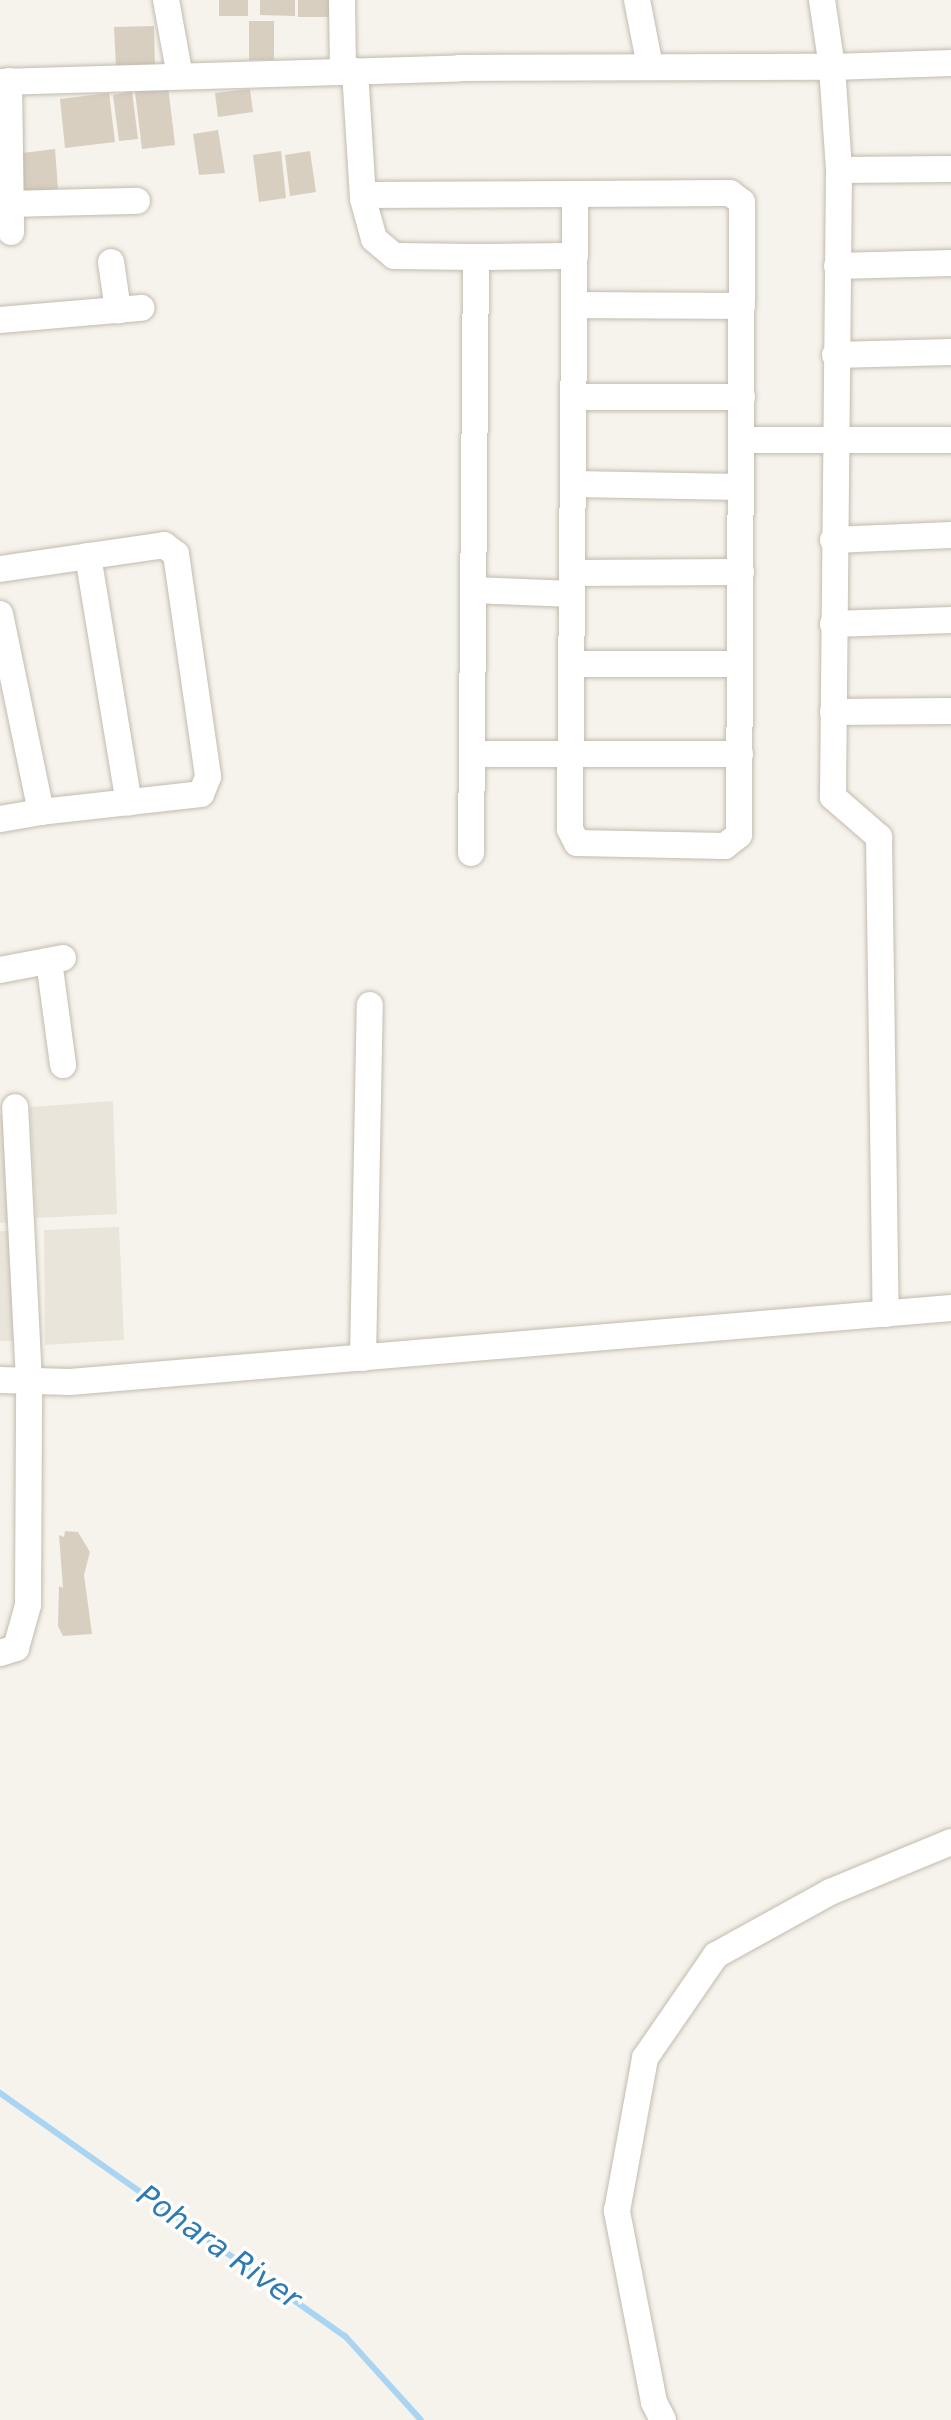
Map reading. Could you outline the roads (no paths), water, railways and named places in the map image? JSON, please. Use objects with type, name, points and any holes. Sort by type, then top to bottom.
[{"type":"street","points":[[166,0],[180,76]]},
{"type":"street","points":[[342,0],[363,195],[369,228],[387,253],[476,257],[575,256]]},
{"type":"street","points":[[637,0],[650,66]]},
{"type":"street","points":[[822,0],[832,67],[839,170],[833,441],[833,797],[879,837],[886,1314]]},
{"type":"street","points":[[11,232],[4,82],[349,71],[650,66],[832,67],[951,63]]},
{"type":"street","points":[[839,170],[951,169]]},
{"type":"street","points":[[363,195],[575,194],[737,197],[743,210],[739,835],[725,846],[577,843],[570,829],[575,194]]},
{"type":"street","points":[[10,204],[137,201]]},
{"type":"street","points":[[471,853],[476,257]]},
{"type":"street","points":[[0,320],[129,309],[111,262]]},
{"type":"street","points":[[837,266],[951,263]]},
{"type":"street","points":[[575,305],[742,306]]},
{"type":"street","points":[[835,355],[951,352]]},
{"type":"street","points":[[574,397],[742,397]]},
{"type":"street","points":[[742,440],[951,440]]},
{"type":"street","points":[[573,484],[741,487]]},
{"type":"street","points":[[833,540],[951,535]]},
{"type":"street","points":[[0,569],[164,545],[176,554],[208,777],[201,794],[0,819]]},
{"type":"street","points":[[88,556],[129,803]]},
{"type":"street","points":[[473,590],[741,572]]},
{"type":"street","points":[[0,614],[41,812]]},
{"type":"street","points":[[833,624],[951,620]]},
{"type":"street","points":[[571,664],[740,664]]},
{"type":"street","points":[[833,712],[951,711]]},
{"type":"street","points":[[472,754],[740,754]]},
{"type":"street","points":[[0,970],[58,959],[63,1065]]},
{"type":"street","points":[[363,1358],[370,1005]]},
{"type":"street","points":[[0,1653],[16,1648],[28,1605],[29,1381],[15,1107]]},
{"type":"street","points":[[0,1380],[70,1382],[951,1308]]},
{"type":"street","points":[[663,2420],[654,2402],[617,2211],[645,2058],[716,1955],[830,1892],[951,1842]]},
{"type":"waterway","name":"Pohara River","points":[[0,2093],[345,2336],[421,2420]]}]
